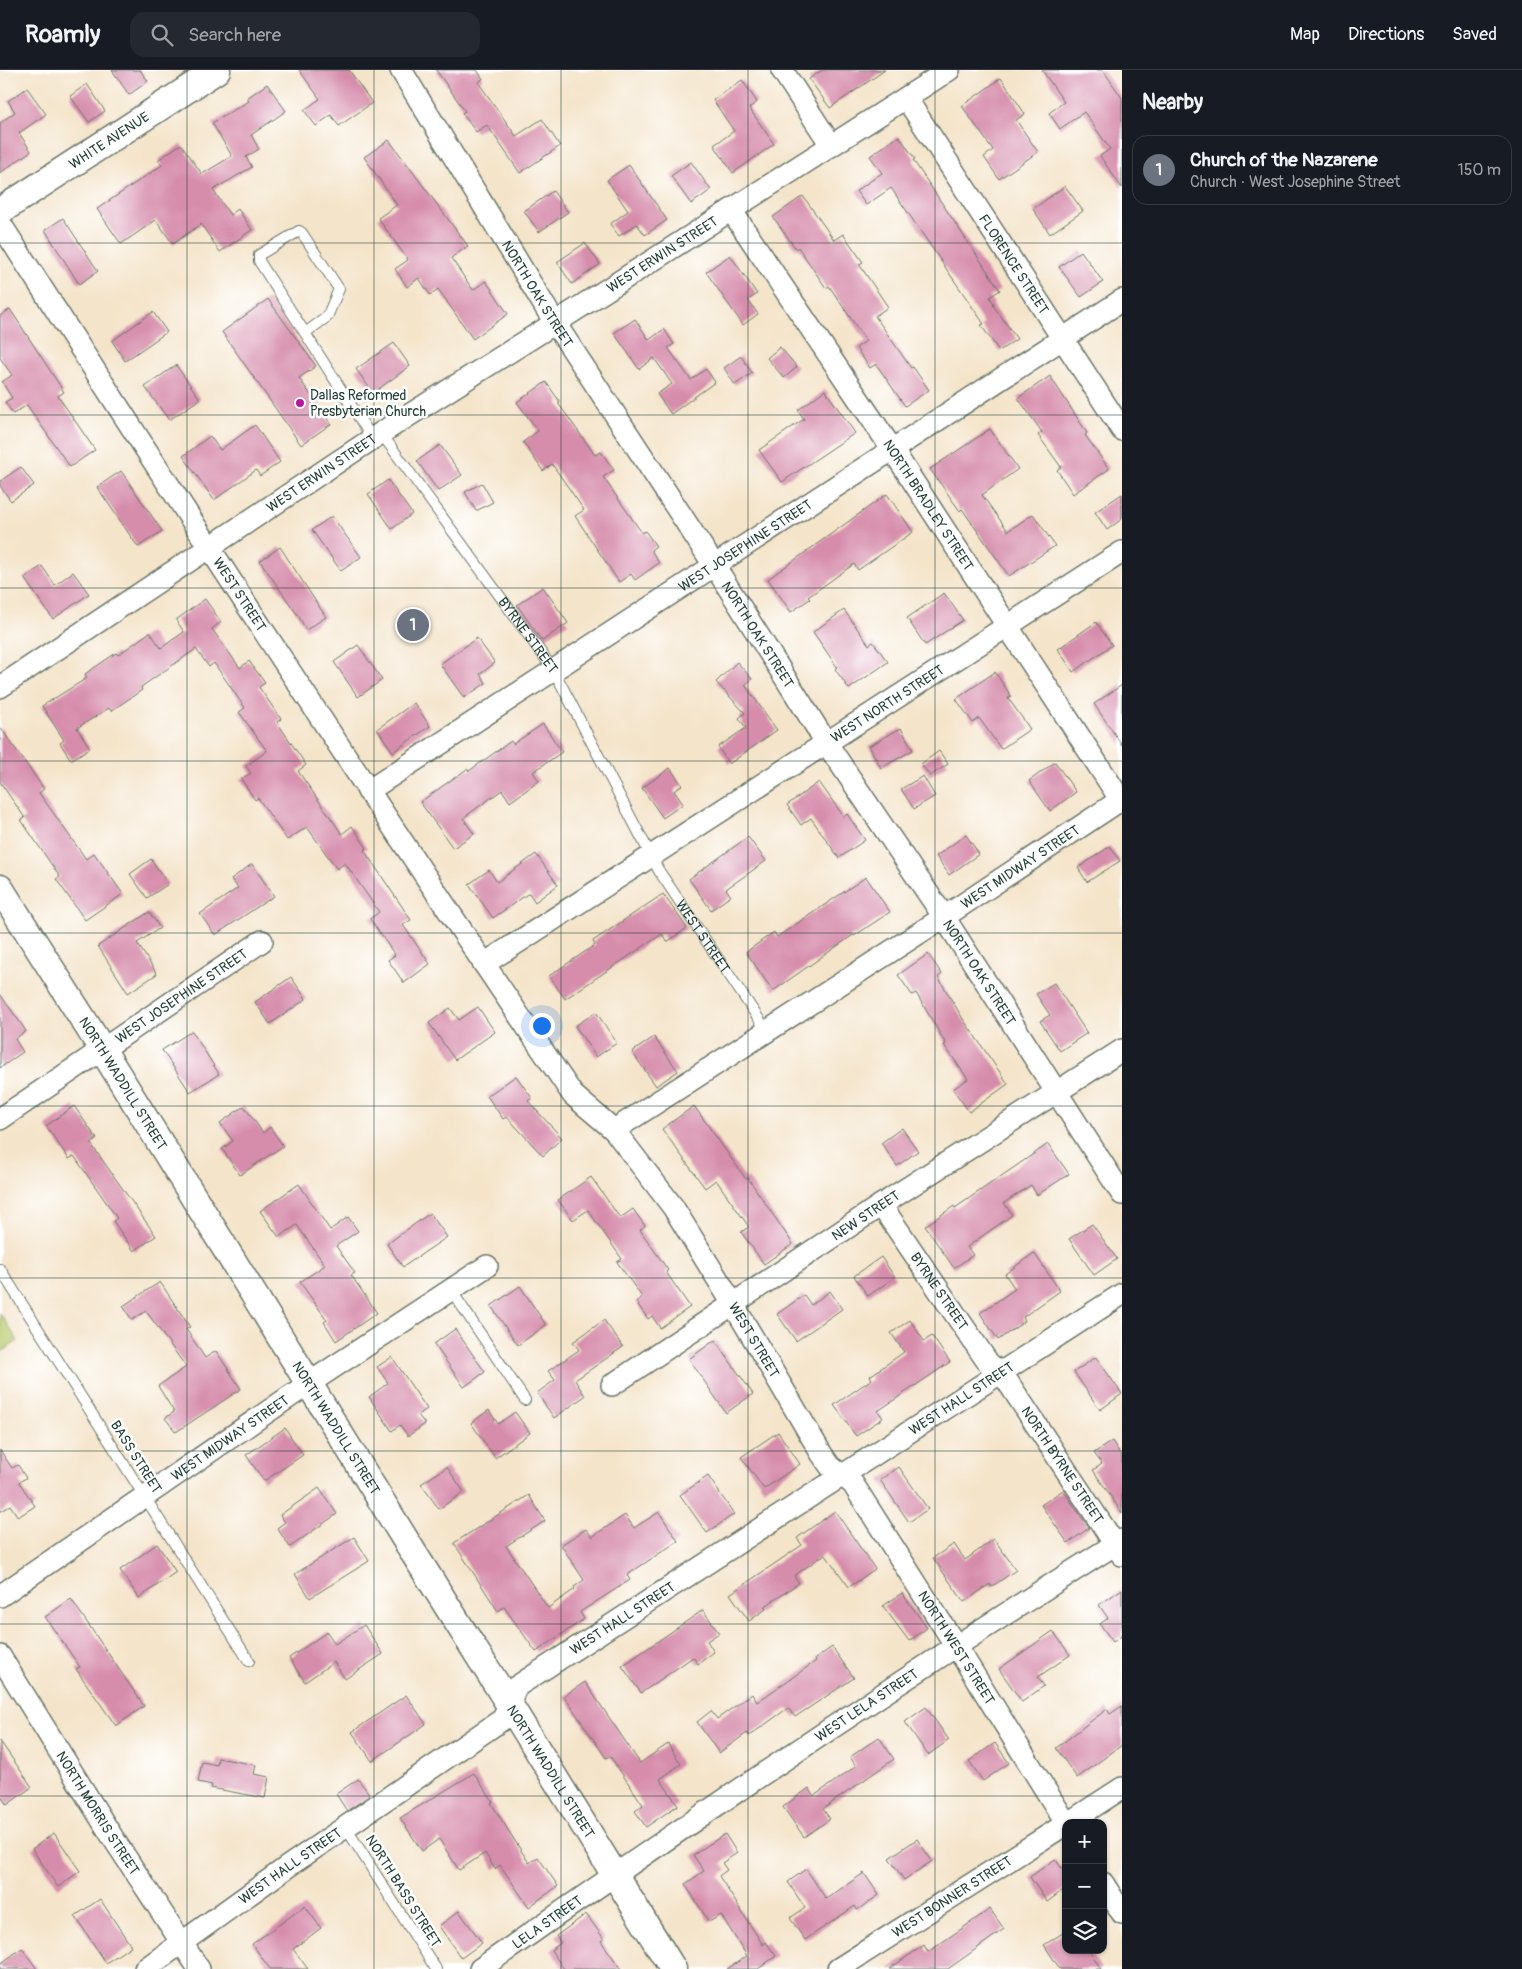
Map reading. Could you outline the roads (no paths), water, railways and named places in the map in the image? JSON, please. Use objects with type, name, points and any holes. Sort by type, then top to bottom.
[{"type":"street","name":"WHITE AVENUE","points":[[0,211],[217,70]]},
{"type":"street","name":"NORTH OAK STREET","points":[[401,70],[555,323],[714,565],[827,744],[944,917],[1122,1194]]},
{"type":"street","points":[[782,70],[831,145]]},
{"type":"street","name":"WEST ERWIN STREET","points":[[0,687],[376,435],[555,323],[949,70]]},
{"type":"street","name":"FLORENCE STREET","points":[[906,98],[1122,430]]},
{"type":"street","name":"NORTH BRADLEY STREET","points":[[731,210],[892,449],[1121,800]]},
{"type":"street","name":"WEST STREET","points":[[0,223],[208,547],[484,964],[573,1095],[614,1130],[673,1207],[821,1453],[830,1466],[841,1476]]},
{"type":"street","name":"WEST JOSEPHINE STREET","points":[[368,791],[552,669],[1122,300]]},
{"type":"street","name":"WEST NORTH STREET","points":[[652,854],[827,744],[1122,552]]},
{"type":"street","name":"WEST MIDWAY STREET","points":[[767,1031],[1121,800]]},
{"type":"street","points":[[484,964],[652,854]]},
{"type":"street","name":"NORTH WADDILL STREET","points":[[0,888],[102,1049],[672,1969]]},
{"type":"street","name":"WEST JOSEPHINE STREET","points":[[0,1118],[262,941]]},
{"type":"street","points":[[614,1130],[767,1031]]},
{"type":"street","name":"NEW STREET","points":[[612,1385],[881,1205],[1122,1050]]},
{"type":"street","name":"BYRNE STREET","points":[[881,1205],[989,1364],[1002,1372]]},
{"type":"street","name":"WEST MIDWAY STREET","points":[[0,1596],[308,1384],[487,1266]]},
{"type":"street","name":"WEST HALL STREET","points":[[145,1969],[290,1865],[503,1719],[516,1687],[1122,1294]]},
{"type":"street","name":"NORTH BYRNE STREET","points":[[1002,1372],[1120,1547]]},
{"type":"street","name":"NORTH WEST STREET","points":[[841,1476],[853,1484],[1064,1819]]},
{"type":"street","name":"WEST LELA STREET","points":[[614,1874],[956,1646],[1120,1547]]},
{"type":"street","name":"NORTH MORRIS STREET","points":[[0,1656],[112,1838],[199,1969]]},
{"type":"street","name":"WEST BONNER STREET","points":[[1072,1819],[1122,1788]]},
{"type":"street","name":"WEST BONNER STREET","points":[[838,1969],[1062,1826]]},
{"type":"street","name":"LELA STREET","points":[[480,1969],[614,1874]]},
{"type":"street","points":[[1107,1889],[1122,1913]]},
{"type":"lane","name":"BYRNE STREET","points":[[305,333],[327,317],[339,288],[299,231],[258,255],[258,258],[305,333],[376,435],[552,669],[652,854]]},
{"type":"lane","name":"WEST STREET","points":[[652,854],[659,871],[767,1031]]},
{"type":"lane","name":"BASS STREET","points":[[0,1269],[249,1661]]},
{"type":"lane","points":[[451,1290],[525,1400]]},
{"type":"lane","name":"NORTH BASS STREET","points":[[346,1828],[436,1969]]},
{"type":"place","name":"Dallas Reformed Presbyterian Church","points":[[300,403]]},
{"type":"place","name":"Church of the Nazarene","points":[[413,625]]}]
